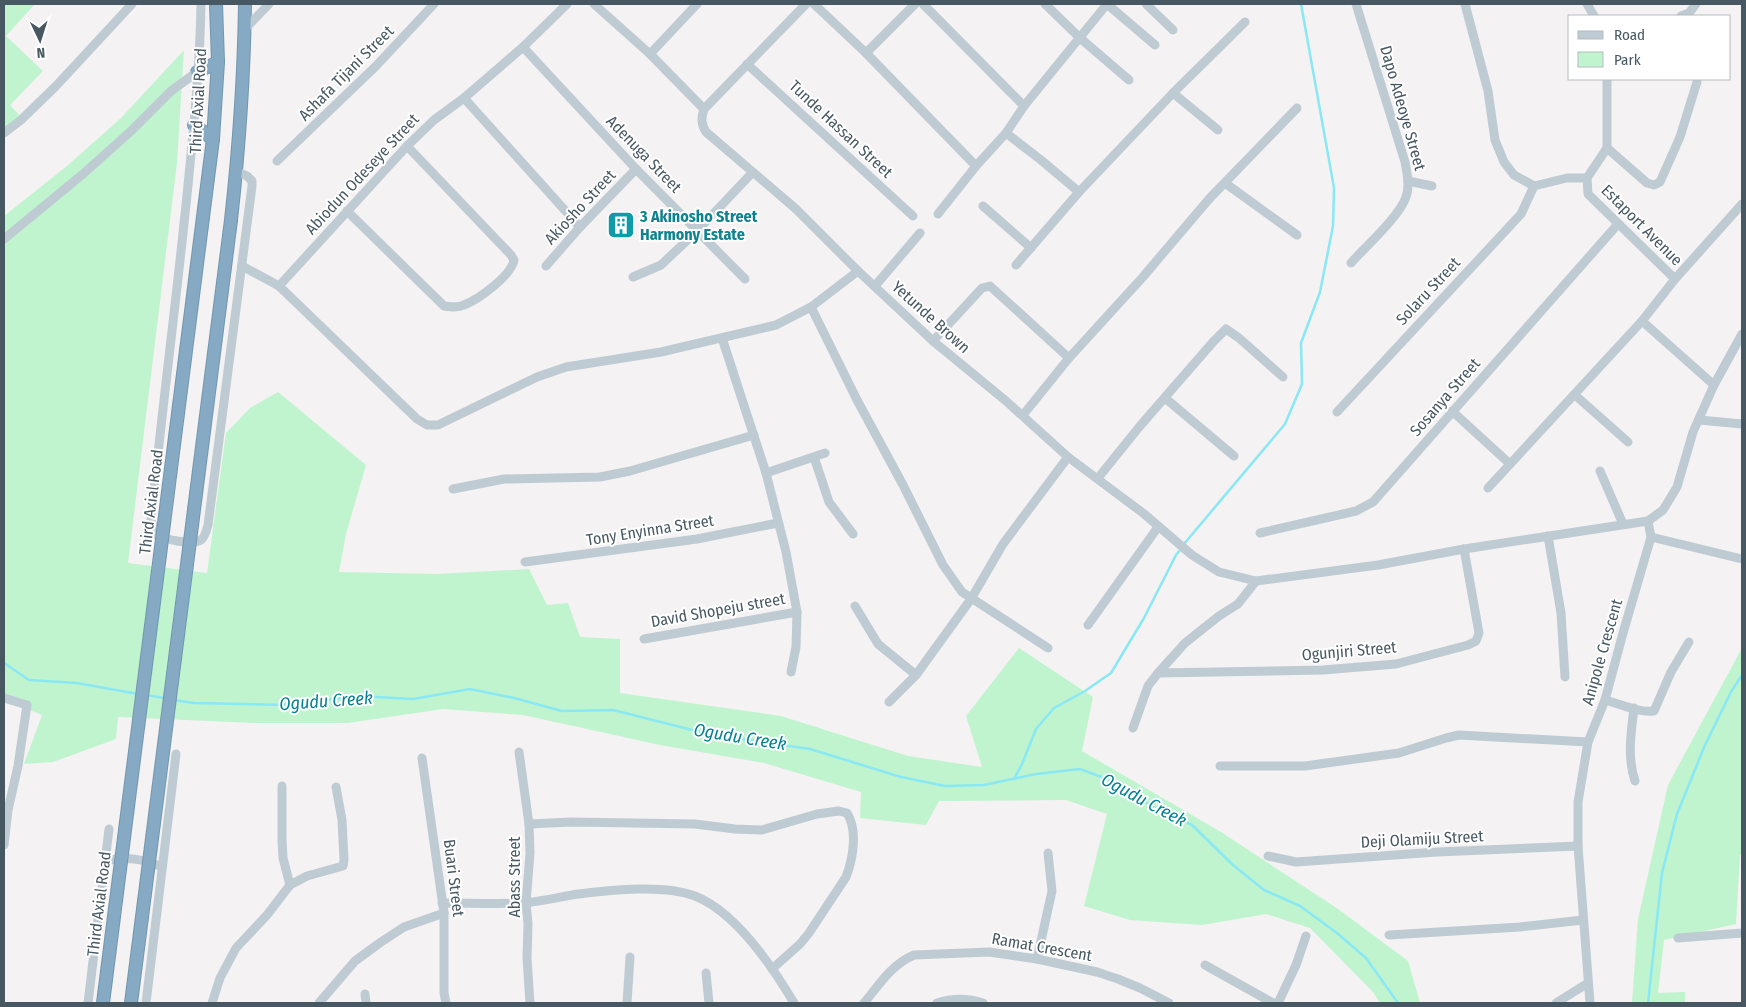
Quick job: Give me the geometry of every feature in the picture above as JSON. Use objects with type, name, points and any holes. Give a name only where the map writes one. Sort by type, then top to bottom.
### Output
[{"type":"highway","name":"Third Axial Road","points":[[103,1003],[214,139],[218,62],[216,4]]},
{"type":"highway","points":[[132,1003],[231,220],[243,80],[245,4]]},
{"type":"highway","points":[[197,72],[218,62]]},
{"type":"highway","points":[[194,125],[214,139]]},
{"type":"street","points":[[5,131],[21,120],[56,86],[132,4]]},
{"type":"street","points":[[201,4],[194,125],[178,283],[161,416],[152,520],[156,535],[167,539],[199,541],[203,539],[208,525],[252,181],[247,176],[236,171]]},
{"type":"street","points":[[245,29],[269,4]]},
{"type":"street","name":"Ashafa Tijani Street","points":[[277,161],[376,66],[434,4]]},
{"type":"street","name":"Abiodun Odeseye Street","points":[[279,286],[407,146],[434,120],[464,98],[523,47],[567,4]]},
{"type":"street","points":[[594,4],[650,54],[704,109],[806,4]]},
{"type":"street","points":[[650,54],[697,4]]},
{"type":"street","points":[[814,4],[866,53],[976,166]]},
{"type":"street","points":[[866,53],[915,4]]},
{"type":"street","points":[[923,4],[1024,106]]},
{"type":"street","points":[[1045,4],[1080,38],[1129,80]]},
{"type":"street","points":[[938,214],[976,166],[1006,133],[1024,106],[1107,4],[1155,45]]},
{"type":"street","points":[[1146,4],[1173,30]]},
{"type":"street","name":"Dapo Adeoye Street","points":[[1351,263],[1396,214],[1406,197],[1408,181],[1405,162],[1356,4]]},
{"type":"street","points":[[1465,4],[1488,91],[1495,140],[1504,162],[1514,176],[1534,186],[1567,178],[1587,178]]},
{"type":"street","points":[[1587,4],[1593,15]]},
{"type":"street","points":[[1684,15],[1689,13],[1696,4]]},
{"type":"street","points":[[1016,265],[1079,192],[1173,93],[1245,22]]},
{"type":"street","name":"Adenuga Street","points":[[523,47],[636,169],[745,279]]},
{"type":"street","name":"Tunde Hassan Street","points":[[748,64],[913,216]]},
{"type":"street","points":[[4,239],[105,154],[171,91],[197,72]]},
{"type":"street","points":[[1607,80],[1607,148],[1647,183],[1654,185],[1660,182],[1680,137],[1697,82]]},
{"type":"street","points":[[1173,93],[1218,130]]},
{"type":"street","points":[[464,98],[580,227]]},
{"type":"street","points":[[1023,416],[1069,358],[1142,278],[1172,241],[1297,108]]},
{"type":"street","name":"Yetunde Brown","points":[[704,109],[702,126],[706,132],[796,210],[933,341],[1023,416],[1068,457],[1098,478],[1192,555],[1220,572],[1256,581]]},
{"type":"street","points":[[1006,133],[1079,192]]},
{"type":"street","points":[[347,211],[444,306],[452,308],[463,306],[479,297],[509,273],[514,260],[511,254],[407,146]]},
{"type":"street","name":"Estaport Avenue","points":[[1488,488],[1642,321],[1675,279],[1588,194],[1587,178],[1607,148]]},
{"type":"street","name":"Akiosho Street","points":[[546,266],[580,227],[636,169]]},
{"type":"street","points":[[633,277],[661,265],[697,231],[752,173]]},
{"type":"street","points":[[1408,181],[1432,186]]},
{"type":"street","points":[[1225,183],[1297,236]]},
{"type":"street","name":"Solaru Street","points":[[1337,412],[1521,214],[1534,186]]},
{"type":"street","points":[[1675,279],[1742,204]]},
{"type":"street","points":[[983,206],[1031,248]]},
{"type":"street","name":"Sosanya Street","points":[[1260,533],[1356,511],[1373,502],[1618,224]]},
{"type":"street","points":[[875,286],[920,233]]},
{"type":"street","points":[[242,266],[279,286],[370,375],[417,419],[427,425],[438,425],[537,377],[566,367],[661,352],[776,325],[811,307],[858,271]]},
{"type":"street","points":[[933,341],[982,288],[990,286],[1069,358]]},
{"type":"street","points":[[811,307],[943,565],[962,592],[1048,648]]},
{"type":"street","points":[[1642,321],[1714,384]]},
{"type":"street","points":[[1098,478],[1226,329],[1283,376]]},
{"type":"street","points":[[1133,728],[1148,686],[1158,673],[1185,643],[1219,616],[1238,604],[1256,581],[1378,565],[1464,549],[1648,521],[1663,510],[1677,487],[1694,432],[1714,384],[1742,334]]},
{"type":"street","points":[[722,338],[766,473],[786,552],[798,612],[796,647],[791,672]]},
{"type":"street","points":[[1575,395],[1628,442]]},
{"type":"street","points":[[1165,398],[1234,456]]},
{"type":"street","points":[[1452,411],[1510,464]]},
{"type":"street","points":[[1699,420],[1742,424]]},
{"type":"street","points":[[453,489],[504,480],[600,477],[630,472],[754,435]]},
{"type":"street","points":[[766,473],[825,453]]},
{"type":"street","points":[[814,457],[829,502],[854,534]]},
{"type":"street","points":[[888,702],[916,675],[971,599],[1003,544],[1068,457]]},
{"type":"street","points":[[1600,471],[1623,524]]},
{"type":"street","name":"Anipole Crescent","points":[[1590,1003],[1578,846],[1578,802],[1588,742],[1605,700],[1622,633],[1651,537],[1648,521]]},
{"type":"street","name":"Tony Enyinna Street","points":[[525,562],[696,539],[778,523]]},
{"type":"street","points":[[1088,625],[1160,529]]},
{"type":"street","points":[[1548,536],[1561,613],[1566,677]]},
{"type":"street","points":[[1651,537],[1742,559]]},
{"type":"street","name":"Ogunjiri Street","points":[[1158,673],[1323,670],[1396,664],[1468,645],[1476,640],[1479,634],[1464,549]]},
{"type":"street","points":[[855,606],[874,638],[916,675]]},
{"type":"street","name":"David Shopeju street","points":[[644,639],[798,612]]},
{"type":"street","points":[[1605,700],[1654,711],[1671,672],[1689,642]]},
{"type":"street","points":[[4,698],[27,705],[18,766],[8,810],[4,845]]},
{"type":"street","points":[[1634,708],[1630,768],[1635,781]]},
{"type":"street","points":[[1220,766],[1305,766],[1399,753],[1459,735],[1588,742]]},
{"type":"street","name":"Abass Street","points":[[519,752],[529,824],[530,853],[526,902],[530,1003]]},
{"type":"street","points":[[146,1003],[176,754]]},
{"type":"street","name":"Buari Street","points":[[422,758],[444,913],[444,993],[446,1003]]},
{"type":"street","points":[[282,786],[283,858],[290,885]]},
{"type":"street","points":[[212,1003],[220,978],[236,948],[267,915],[290,885],[307,876],[342,866],[344,860],[342,820],[336,787]]},
{"type":"street","points":[[529,824],[571,822],[695,824],[762,830],[816,814],[839,811],[847,813],[853,826],[853,835],[850,867],[846,877],[809,933],[800,944],[772,969]]},
{"type":"street","points":[[88,1003],[109,829]]},
{"type":"street","name":"Deji Olamiju Street","points":[[1268,856],[1296,862],[1437,852],[1578,846]]},
{"type":"street","points":[[1037,959],[1052,891],[1048,853]]},
{"type":"street","points":[[106,861],[130,859],[154,863],[162,867]]},
{"type":"street","points":[[442,903],[526,902],[612,891],[659,890],[694,896],[710,903],[744,933],[772,969],[794,1003]]},
{"type":"street","points":[[319,1003],[355,961],[381,942],[404,927],[444,913]]},
{"type":"street","points":[[1389,935],[1520,927],[1583,920]]},
{"type":"street","points":[[1678,938],[1742,933]]},
{"type":"street","points":[[1278,1003],[1296,965],[1306,936]]},
{"type":"street","name":"Ramat Crescent","points":[[864,1003],[895,966],[914,955],[989,952],[1037,959],[1097,972],[1140,988],[1169,1003]]},
{"type":"street","points":[[627,1003],[630,958]]},
{"type":"street","points":[[1205,965],[1273,1003]]},
{"type":"street","points":[[706,973],[709,1003]]},
{"type":"street","points":[[1556,1003],[1588,983]]},
{"type":"street","points":[[937,1003],[950,999],[964,999],[983,1003]]},
{"type":"green space","points":[[4,4],[35,4],[6,36],[43,71],[10,105],[20,116],[4,129]]},
{"type":"green space","points":[[184,50],[177,163],[128,563],[207,573],[226,433],[250,408],[278,392],[366,465],[346,534],[339,572],[437,574],[529,569],[547,605],[568,603],[580,637],[620,639],[620,693],[781,716],[908,756],[982,767],[966,716],[1019,648],[1093,697],[1082,751],[1221,832],[1338,909],[1408,961],[1420,1003],[1380,1003],[1373,992],[1310,928],[1266,914],[1202,925],[1130,920],[1084,906],[1107,814],[1066,800],[939,801],[926,825],[860,818],[861,792],[764,763],[660,745],[523,715],[443,709],[348,723],[254,723],[118,717],[116,739],[53,762],[24,764],[42,715],[4,700],[4,216],[67,166],[121,118]]},
{"type":"green space","points":[[1742,648],[1742,854],[1740,855],[1736,924],[1664,940],[1658,993],[1685,992],[1685,1003],[1632,1003],[1638,919],[1668,785]]},
{"type":"waterway","points":[[1184,544],[1285,424],[1302,384],[1301,343],[1320,292],[1333,226],[1334,188],[1301,4]]},
{"type":"waterway","points":[[1014,779],[1036,729],[1054,708],[1085,691],[1111,673],[1144,618],[1176,555],[1181,549]]},
{"type":"waterway","name":"Ogudu Creek","points":[[4,663],[29,680],[77,683],[138,694]]},
{"type":"waterway","points":[[1648,1003],[1662,873],[1677,814],[1705,745],[1731,692],[1742,675]]},
{"type":"waterway","name":"Ogudu Creek","points":[[173,700],[194,703],[286,705],[358,696],[413,699],[470,689],[562,711],[613,710],[708,734],[810,749],[901,777],[945,786],[984,785],[1036,774],[1080,769],[1118,783],[1156,809],[1192,825],[1233,865],[1264,890],[1300,906],[1337,933],[1366,958],[1398,1003]]},
{"type":"waterway","name":"Ogudu Creek","points":[[146,695],[165,698]]},
{"type":"place","name":"3 Akinosho Street Harmony Estate","points":[[621,225]]}]
